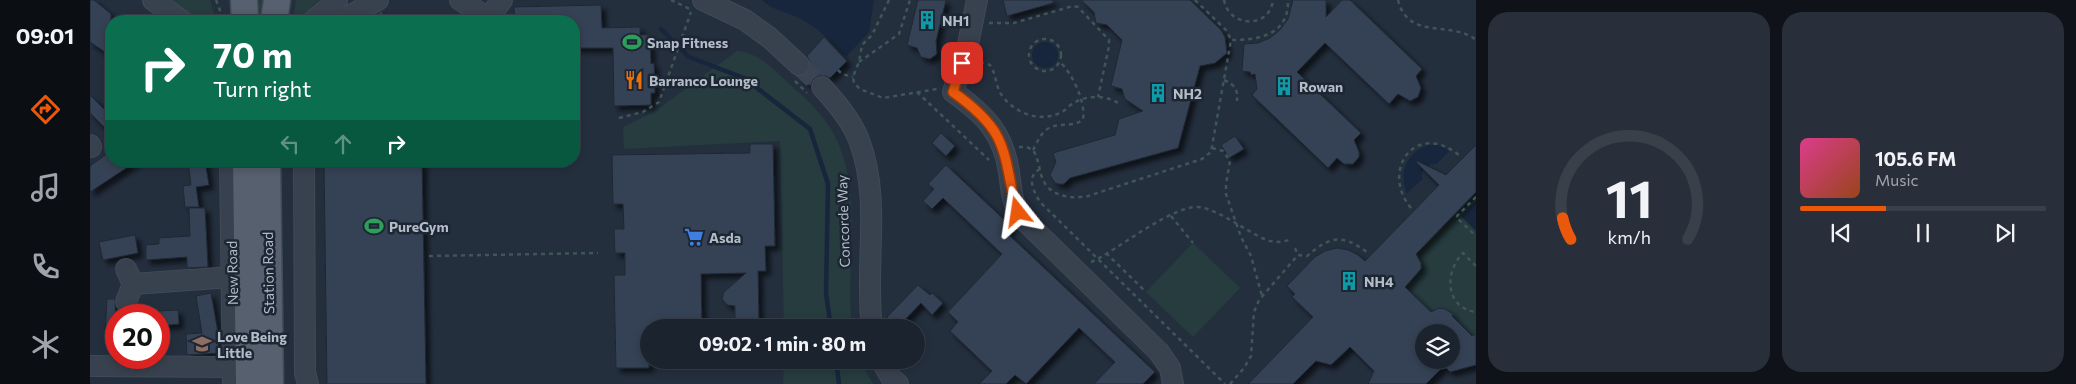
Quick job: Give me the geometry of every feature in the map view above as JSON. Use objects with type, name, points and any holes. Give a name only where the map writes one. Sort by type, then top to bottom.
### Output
[{"type":"main road","points":[[244,0],[245,15]]},
{"type":"main road","points":[[275,15],[277,0]]},
{"type":"main road","name":"Station Road","points":[[239,378],[246,167]]},
{"type":"main road","name":"Station Road","points":[[268,167],[270,384]]},
{"type":"street","points":[[153,0],[174,15]]},
{"type":"street","points":[[231,0],[235,15]]},
{"type":"street","points":[[320,15],[337,0]]},
{"type":"street","points":[[351,15],[378,0]]},
{"type":"street","points":[[460,0],[494,15],[503,0]]},
{"type":"street","points":[[978,0],[953,92],[978,110],[996,133],[997,156],[1018,212],[1031,228],[1163,356],[1170,368],[1173,384]]},
{"type":"street","points":[[697,5],[745,20],[770,38],[797,73]]},
{"type":"street","points":[[815,90],[841,108],[855,132],[870,177],[872,319]]},
{"type":"street","name":"New Road","points":[[230,167],[231,278],[239,378]]},
{"type":"street","points":[[304,167],[305,373],[308,384]]},
{"type":"street","points":[[128,285],[231,278]]},
{"type":"street","points":[[90,366],[239,378]]},
{"type":"street","points":[[886,369],[892,379],[898,384]]},
{"type":"path","points":[[216,0],[222,15]]},
{"type":"path","points":[[889,0],[872,35],[862,46],[859,62],[853,77],[854,83],[860,89],[877,97],[889,98],[943,88],[953,92]]},
{"type":"path","points":[[859,62],[899,34],[910,0]]},
{"type":"path","points":[[918,92],[997,156],[1020,146],[1033,150],[1043,180],[1052,191],[1068,197],[1080,198],[1199,161],[1209,154],[1212,148],[1231,40],[1227,31],[1195,0]]},
{"type":"path","points":[[1224,0],[1228,12],[1233,17],[1246,22],[1253,22],[1265,16],[1270,10],[1273,0]]},
{"type":"path","points":[[1231,40],[1256,40],[1270,34],[1287,15],[1288,0]]},
{"type":"path","points":[[1398,0],[1404,13],[1419,26],[1460,31],[1476,40]]},
{"type":"path","points":[[619,118],[643,112],[656,104],[660,99],[697,5]]},
{"type":"path","points":[[973,21],[1005,24],[1073,6],[1078,7],[1109,40],[1098,97]]},
{"type":"path","points":[[1033,150],[1048,128],[1080,122],[1083,111],[1072,75],[1060,62],[1061,50],[1054,41],[1043,39],[1038,40],[1030,49],[1030,60],[1036,69],[1042,71],[1053,70],[1060,62]]},
{"type":"path","points":[[966,49],[977,61],[990,65],[998,90],[1019,112],[1031,116],[1050,116],[1061,112],[1080,100],[1098,97],[1111,99],[1118,103]]},
{"type":"path","points":[[838,70],[842,74],[853,77]]},
{"type":"path","points":[[797,73],[815,90]]},
{"type":"path","points":[[1224,80],[1232,84],[1236,89],[1236,101]]},
{"type":"path","points":[[1411,208],[1404,198],[1399,180],[1400,167],[1409,152],[1422,144],[1435,142],[1448,146],[1459,155]]},
{"type":"path","points":[[1212,148],[1223,152],[1230,161],[1226,194],[1236,224],[1251,256],[1262,296]]},
{"type":"path","points":[[1040,170],[1034,173],[1032,178],[1034,191],[1040,202],[1225,384]]},
{"type":"path","points":[[1476,197],[1456,217],[1476,236]]},
{"type":"path","points":[[1073,269],[1098,259],[1148,227],[1185,208],[1198,206],[1269,241],[1280,242],[1290,240]]},
{"type":"path","points":[[1171,216],[1193,242]]},
{"type":"path","points":[[1298,255],[1307,256],[1323,242],[1334,240],[1352,243],[1367,252]]},
{"type":"path","points":[[1295,248],[1298,255]]},
{"type":"path","points":[[429,256],[598,253]]},
{"type":"path","points":[[1106,253],[1146,292]]},
{"type":"path","points":[[1476,266],[1463,253],[1452,268],[1449,282],[1452,294],[1459,304],[1466,309],[1476,312]]},
{"type":"path","points":[[1230,384],[1244,368],[1251,356],[1254,312],[1262,296],[1298,255]]},
{"type":"green space","points":[[163,0],[210,0],[214,15],[184,15]]},
{"type":"green space","points":[[254,0],[270,0],[268,15],[254,15]]},
{"type":"green space","points":[[296,0],[319,0],[306,15],[294,15]]},
{"type":"green space","points":[[737,51],[745,52],[765,62],[805,98],[831,129],[841,151],[848,175],[852,226],[851,319],[784,319],[780,141],[624,149],[623,127],[654,112]]},
{"type":"green space","points":[[1476,192],[1476,201],[1461,216],[1476,231],[1476,334],[1472,336],[1452,316],[1453,314],[1444,308],[1436,309],[1437,319],[1403,284],[1412,275],[1415,277],[1421,269],[1421,263],[1408,262]]},
{"type":"green space","points":[[1193,243],[1240,288],[1193,337],[1146,292]]},
{"type":"green space","points":[[784,369],[864,369],[873,384],[783,384]]},
{"type":"water","points":[[762,0],[874,0],[869,32],[846,57],[814,27],[801,19],[771,7]]},
{"type":"water","points":[[1045,42],[1054,46],[1058,55],[1054,64],[1045,68],[1036,64],[1032,55],[1036,46]]},
{"type":"water","points":[[1429,145],[1440,145],[1449,151],[1437,164],[1423,169],[1423,179],[1407,193],[1404,185],[1406,164],[1415,152]]},
{"type":"water","points":[[1476,201],[1476,231],[1461,216]]},
{"type":"building","points":[[90,0],[94,0],[111,15],[105,15],[105,52],[90,42]]},
{"type":"building","name":"NH1","points":[[918,0],[946,0],[936,41],[937,54],[930,59],[921,57],[917,48],[907,45]]},
{"type":"building","points":[[1003,0],[1053,0],[1053,3],[1007,16]]},
{"type":"building","name":"NH2","points":[[1081,0],[1190,0],[1221,30],[1225,37],[1227,53],[1215,63],[1200,66],[1178,148],[1070,178],[1064,184],[1059,184],[1055,183],[1050,175],[1056,162],[1053,153],[1115,135],[1119,119],[1143,111],[1125,99],[1122,89],[1111,86],[1122,40],[1107,25],[1096,23],[1094,12]]},
{"type":"building","name":"Rowan","points":[[1293,0],[1326,0],[1326,17],[1342,0],[1350,0],[1422,69],[1416,76],[1421,88],[1418,97],[1410,101],[1398,94],[1389,104],[1325,43],[1297,72],[1361,133],[1354,140],[1359,157],[1353,164],[1344,164],[1337,158],[1328,168],[1252,95],[1257,89],[1255,74],[1251,75],[1250,72],[1242,71],[1244,44],[1258,43],[1270,38],[1280,30],[1288,19]]},
{"type":"building","points":[[601,5],[602,28],[640,27],[640,35],[650,35],[651,64],[654,63],[655,93],[651,93],[651,105],[614,106],[613,48],[580,48],[580,15],[515,15],[514,7]]},
{"type":"building","points":[[382,11],[384,15],[375,15]]},
{"type":"building","points":[[824,37],[847,61],[830,78],[819,76],[814,79],[810,86],[799,77],[808,73],[810,62],[807,56]]},
{"type":"building","points":[[90,95],[105,110],[105,128],[90,113]]},
{"type":"building","points":[[941,133],[955,146],[946,156],[932,143]]},
{"type":"building","points":[[1235,136],[1244,149],[1229,158],[1221,145]]},
{"type":"building","name":"Asda","points":[[750,144],[773,144],[775,246],[765,246],[766,271],[758,271],[759,319],[735,319],[735,306],[727,305],[722,299],[724,292],[746,273],[701,274],[702,319],[640,319],[640,368],[616,368],[614,275],[625,275],[625,253],[615,253],[614,229],[624,229],[623,204],[613,204],[612,155],[750,153]]},
{"type":"building","name":"NH4","points":[[1476,145],[1476,192],[1416,254],[1421,263],[1421,269],[1405,287],[1431,312],[1439,308],[1445,309],[1453,314],[1452,316],[1460,324],[1415,324],[1415,369],[1441,369],[1426,384],[1368,384],[1374,371],[1350,347],[1331,365],[1316,361],[1293,384],[1248,384],[1313,317],[1292,297],[1295,294],[1287,286],[1315,257],[1325,251],[1337,248],[1348,250],[1365,261],[1439,185],[1417,161],[1446,175]]},
{"type":"building","points":[[105,155],[105,167],[128,167],[90,192],[90,166]]},
{"type":"building","points":[[946,165],[1012,227],[1007,233],[1155,372],[1143,384],[1094,384],[1115,362],[1079,328],[1026,384],[1015,375],[1006,384],[979,384],[992,371],[950,331],[958,322],[948,312],[1002,254],[943,198],[932,209],[923,201],[934,189],[928,184]]},
{"type":"building","points":[[189,167],[206,167],[209,185],[196,187],[199,207],[185,207],[183,186],[191,185]]},
{"type":"building","points":[[324,167],[422,167],[426,384],[327,384]]},
{"type":"building","points":[[189,208],[205,208],[208,267],[187,268],[187,257],[146,260],[146,245],[159,244],[159,238],[190,236]]},
{"type":"building","points":[[135,235],[138,253],[103,260],[99,242]]},
{"type":"building","points":[[918,285],[930,295],[932,293],[943,303],[932,315],[921,303],[906,319],[889,319],[887,317]]},
{"type":"building","points":[[211,293],[219,353],[187,355],[186,334],[202,333],[196,296]]},
{"type":"building","points":[[107,299],[115,299],[115,304],[107,304]]},
{"type":"building","points":[[170,310],[178,310],[179,324],[170,325]]},
{"type":"building","name":"NH4","points":[[1460,324],[1472,336],[1476,334],[1476,365],[1450,372],[1447,369],[1460,369]]},
{"type":"waterway","points":[[661,29],[689,57],[744,78],[810,129],[828,184],[826,293],[830,319]]},
{"type":"waterway","points":[[837,369],[839,384]]},
{"type":"tunnel","points":[[799,65],[822,87]]},
{"type":"place","name":"NH1","points":[[927,20]]},
{"type":"place","name":"Snap Fitness","points":[[632,42]]},
{"type":"place","name":"Barranco Lounge","points":[[634,80]]},
{"type":"place","name":"Rowan","points":[[1284,86]]},
{"type":"place","name":"NH2","points":[[1158,93]]},
{"type":"place","name":"PureGym","points":[[374,226]]},
{"type":"place","name":"Asda","points":[[694,237]]},
{"type":"place","name":"NH4","points":[[1349,281]]},
{"type":"place","name":"Love Being Little","points":[[202,344]]},
{"type":"route","points":[[962,63],[953,92],[978,110],[1001,141],[1005,152],[1015,206],[1018,212]]}]
